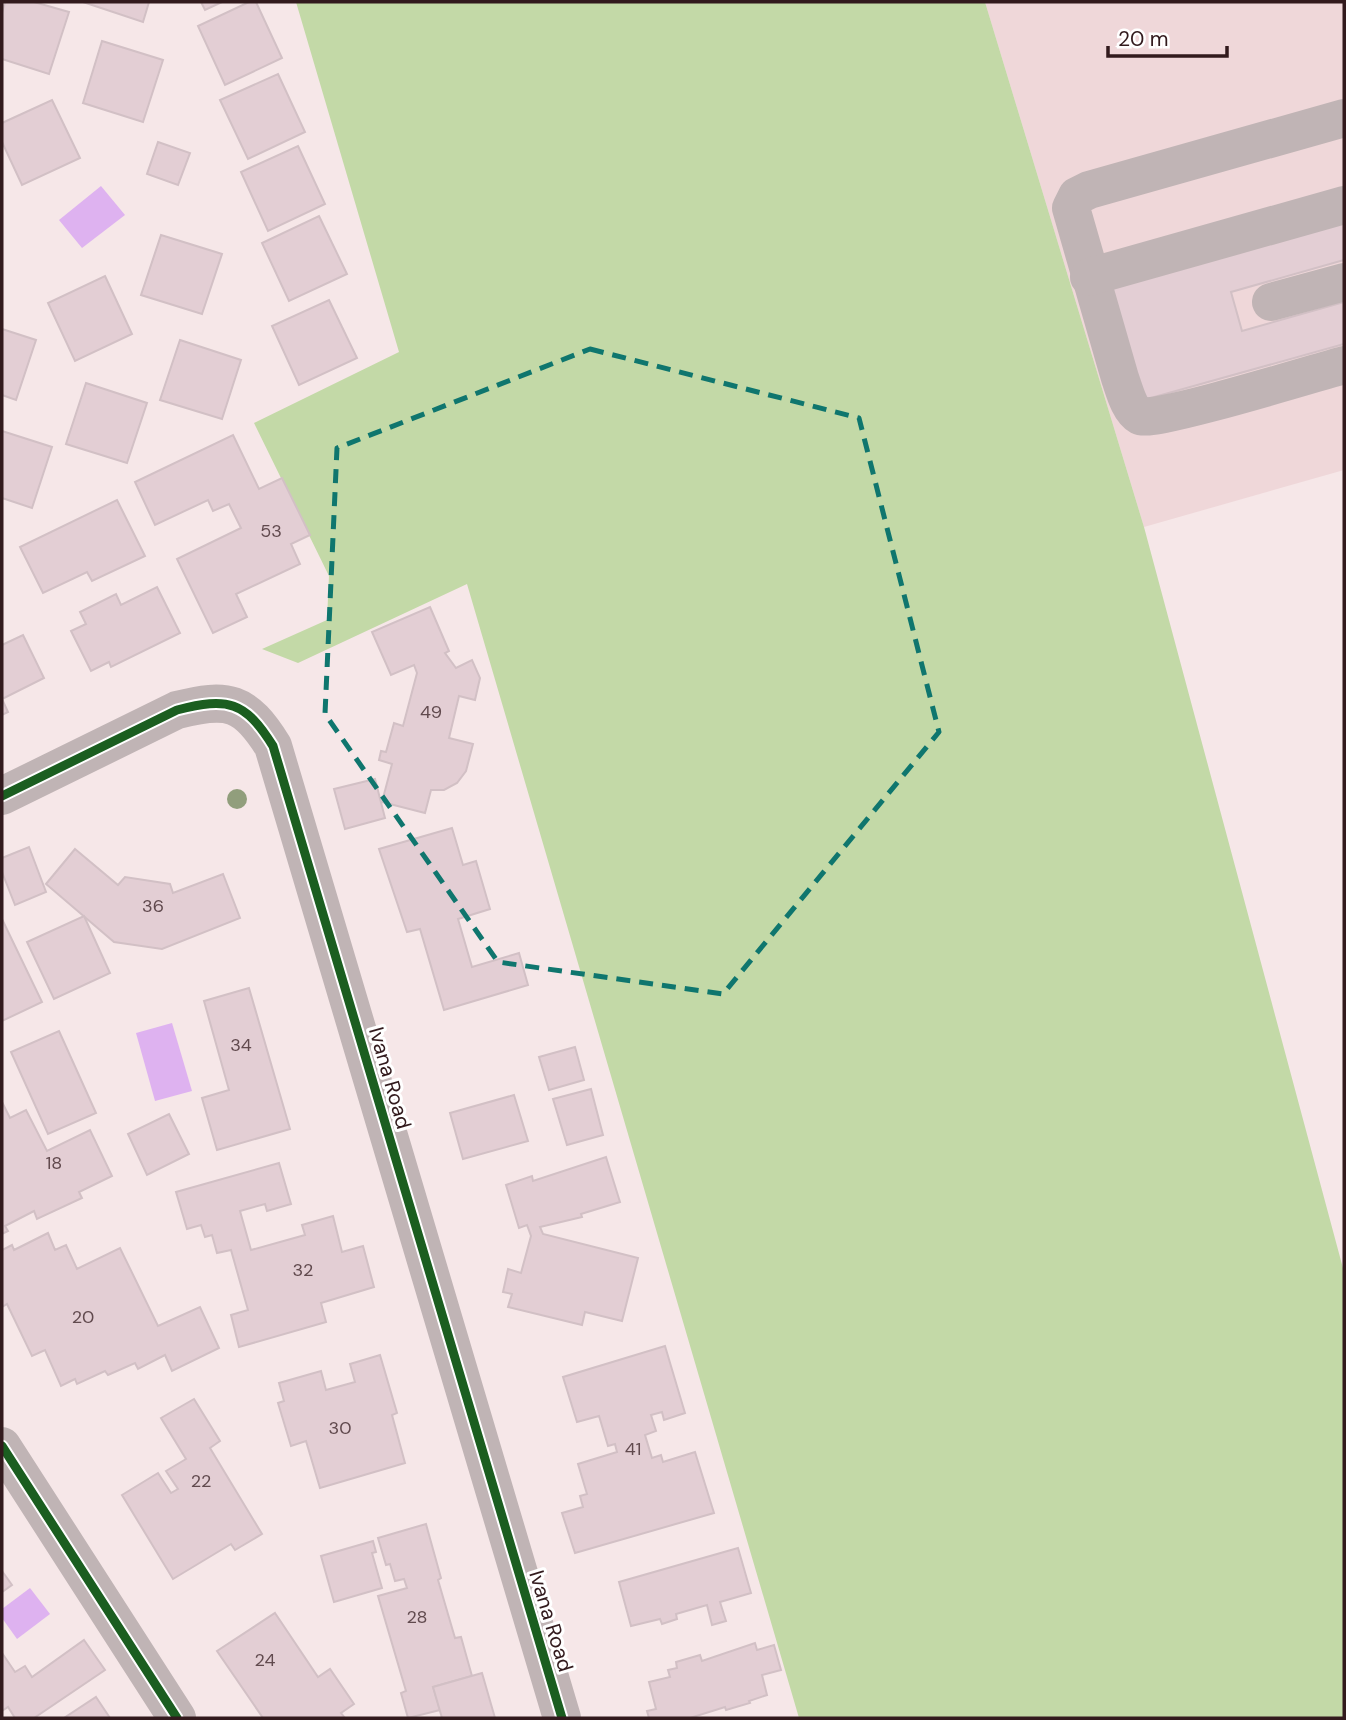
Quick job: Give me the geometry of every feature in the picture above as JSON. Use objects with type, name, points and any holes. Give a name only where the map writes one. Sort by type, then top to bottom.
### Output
[{"type":"street","points":[[1344,118],[1088,190],[1077,196],[1071,208],[1072,220],[1119,378],[1131,405],[1141,417],[1148,418],[1184,409],[1344,365]]},
{"type":"street","points":[[1089,277],[1344,205]]},
{"type":"street","points":[[1271,302],[1344,282]]},
{"type":"street","name":"Ivana Road","points":[[2,796],[177,710],[208,702],[237,705],[257,720],[273,746],[562,1718]]},
{"type":"street","points":[[2,1446],[177,1718]]},
{"type":"highlighted area","points":[[590,349],[859,418],[939,732],[723,994],[498,962],[325,714],[337,448]]},
{"type":"shaded area","points":[[985,2],[1344,2],[1344,470],[1144,527]]},
{"type":"shaded area","points":[[101,186],[125,215],[82,248],[59,220]]},
{"type":"shaded area","points":[[172,1023],[192,1091],[155,1101],[136,1033]]},
{"type":"shaded area","points":[[30,1588],[50,1614],[17,1639],[2,1618],[2,1609]]},
{"type":"green space","points":[[296,2],[985,2],[1144,527],[1344,1272],[1344,1718],[799,1718],[467,584],[298,663],[262,649],[327,620],[329,576],[254,423],[399,352]]},
{"type":"building","points":[[5,2],[34,2],[69,12],[49,74],[2,59],[2,13]]},
{"type":"building","points":[[83,2],[149,2],[143,22]]},
{"type":"building","points":[[201,2],[222,2],[205,10]]},
{"type":"building","points":[[249,2],[256,2],[282,58],[225,85],[198,26]]},
{"type":"building","points":[[102,41],[163,60],[143,122],[83,103]]},
{"type":"building","points":[[278,74],[305,132],[248,159],[220,100]]},
{"type":"building","points":[[52,100],[80,158],[22,185],[2,142],[2,123]]},
{"type":"building","points":[[158,142],[190,153],[178,185],[147,174]]},
{"type":"building","points":[[298,146],[325,204],[268,231],[241,172]]},
{"type":"building","points":[[319,216],[347,274],[289,301],[262,243]]},
{"type":"building","points":[[1344,218],[1344,260],[1231,292],[1242,331],[1344,302],[1344,344],[1140,401],[1107,284]]},
{"type":"building","points":[[161,235],[222,254],[202,314],[141,295]]},
{"type":"building","points":[[105,276],[132,334],[75,361],[48,303]]},
{"type":"building","points":[[329,300],[357,358],[299,385],[272,326]]},
{"type":"building","points":[[2,329],[36,340],[16,400],[2,395]]},
{"type":"building","points":[[180,340],[241,360],[222,419],[160,400]]},
{"type":"building","points":[[86,383],[147,403],[127,463],[66,444]]},
{"type":"building","points":[[2,431],[52,447],[32,508],[2,498]]},
{"type":"building","points":[[233,435],[259,489],[282,478],[310,535],[291,544],[300,564],[236,594],[247,617],[213,633],[177,559],[241,528],[229,504],[213,511],[208,500],[155,525],[135,482]]},
{"type":"building","points":[[117,500],[145,556],[92,581],[87,572],[43,593],[20,547]]},
{"type":"building","points":[[157,587],[180,633],[111,667],[109,662],[91,671],[71,631],[86,624],[80,612],[116,594],[121,605]]},
{"type":"building","points":[[430,607],[449,651],[445,653],[456,668],[472,660],[480,678],[475,700],[459,696],[449,738],[473,744],[466,771],[457,783],[444,790],[431,790],[425,813],[382,802],[392,764],[379,760],[381,751],[386,752],[394,723],[403,726],[417,673],[414,665],[391,675],[372,632]]},
{"type":"building","points":[[23,635],[44,678],[2,699],[2,645]]},
{"type":"building","points":[[2,699],[8,712],[2,715]]},
{"type":"building","points":[[375,779],[385,818],[345,829],[334,789]]},
{"type":"building","points":[[452,828],[463,865],[476,861],[490,909],[458,919],[472,967],[519,953],[528,985],[444,1010],[420,929],[407,932],[379,849]]},
{"type":"building","points":[[29,847],[46,892],[15,905],[2,872],[2,858]]},
{"type":"building","points":[[75,849],[118,885],[125,877],[170,884],[173,893],[223,874],[240,918],[162,949],[114,942],[46,884]]},
{"type":"building","points":[[84,916],[110,973],[54,999],[27,942]]},
{"type":"building","points":[[2,919],[42,1002],[2,1021]]},
{"type":"building","points":[[249,988],[290,1129],[217,1150],[202,1098],[229,1090],[204,1001]]},
{"type":"building","points":[[59,1031],[96,1113],[48,1134],[11,1052]]},
{"type":"building","points":[[575,1047],[584,1080],[549,1090],[539,1057]]},
{"type":"building","points":[[591,1089],[603,1135],[567,1145],[553,1099]]},
{"type":"building","points":[[514,1095],[528,1141],[463,1159],[450,1113]]},
{"type":"building","points":[[2,1102],[10,1118],[26,1110],[47,1151],[90,1130],[112,1176],[79,1192],[82,1198],[37,1219],[34,1211],[5,1226],[8,1231],[2,1234]]},
{"type":"building","points":[[169,1114],[189,1154],[147,1175],[128,1134]]},
{"type":"building","points":[[606,1157],[620,1202],[581,1214],[582,1217],[540,1227],[543,1234],[638,1258],[622,1321],[585,1312],[582,1325],[508,1307],[512,1294],[503,1292],[508,1269],[521,1273],[531,1236],[527,1225],[519,1228],[506,1185],[532,1176],[533,1181]]},
{"type":"building","points":[[279,1163],[291,1204],[267,1211],[265,1204],[240,1211],[251,1250],[305,1235],[302,1225],[333,1216],[342,1252],[363,1246],[374,1287],[321,1303],[326,1322],[239,1347],[231,1315],[248,1310],[231,1250],[217,1253],[212,1235],[205,1237],[201,1225],[187,1229],[176,1192]]},
{"type":"building","points":[[48,1233],[55,1250],[66,1245],[77,1269],[120,1248],[158,1326],[200,1307],[219,1348],[172,1371],[165,1355],[138,1369],[135,1363],[108,1375],[105,1371],[77,1384],[75,1379],[61,1386],[45,1350],[32,1356],[7,1304],[2,1307],[2,1250],[12,1245],[14,1250]]},
{"type":"building","points":[[665,1346],[685,1413],[664,1420],[662,1412],[651,1415],[656,1431],[645,1435],[652,1458],[661,1455],[663,1462],[695,1452],[714,1513],[575,1553],[562,1513],[583,1507],[580,1496],[587,1494],[578,1464],[617,1452],[615,1444],[608,1446],[599,1416],[577,1422],[563,1377]]},
{"type":"building","points":[[380,1355],[397,1413],[392,1415],[405,1463],[320,1488],[306,1441],[291,1446],[278,1403],[284,1401],[279,1383],[321,1371],[326,1390],[355,1382],[350,1364]]},
{"type":"building","points":[[194,1399],[220,1441],[210,1448],[262,1534],[235,1550],[231,1544],[173,1579],[122,1495],[158,1473],[171,1493],[178,1489],[166,1471],[186,1459],[161,1418]]},
{"type":"building","points":[[426,1524],[441,1578],[438,1580],[455,1638],[461,1637],[472,1676],[433,1687],[440,1710],[408,1718],[401,1693],[406,1691],[378,1596],[407,1588],[404,1579],[395,1581],[390,1564],[386,1565],[378,1538]]},
{"type":"building","points":[[373,1541],[376,1552],[372,1553],[382,1588],[334,1602],[321,1556]]},
{"type":"building","points":[[738,1548],[751,1593],[720,1602],[726,1621],[712,1625],[707,1605],[676,1614],[677,1619],[662,1624],[660,1619],[631,1626],[619,1582]]},
{"type":"building","points":[[2,1571],[12,1585],[2,1592]]},
{"type":"building","points":[[275,1613],[318,1677],[330,1669],[354,1704],[341,1713],[345,1718],[263,1718],[217,1651]]},
{"type":"building","points":[[84,1640],[105,1670],[34,1718],[15,1718],[8,1707],[2,1711],[2,1653],[15,1672],[25,1666],[32,1677]]},
{"type":"building","points":[[755,1643],[757,1650],[774,1645],[781,1670],[762,1675],[767,1695],[749,1701],[750,1703],[726,1710],[725,1707],[690,1718],[649,1718],[647,1711],[656,1709],[649,1682],[670,1677],[668,1670],[677,1668],[676,1662],[700,1655],[702,1661]]},
{"type":"building","points":[[482,1673],[495,1718],[442,1718],[433,1687]]},
{"type":"building","points":[[96,1697],[110,1718],[64,1718]]},
{"type":"cycle path","points":[[2,796],[177,710],[195,706],[222,704],[244,711],[273,746],[562,1718]]},
{"type":"cycle path","points":[[2,1446],[177,1718]]}]
